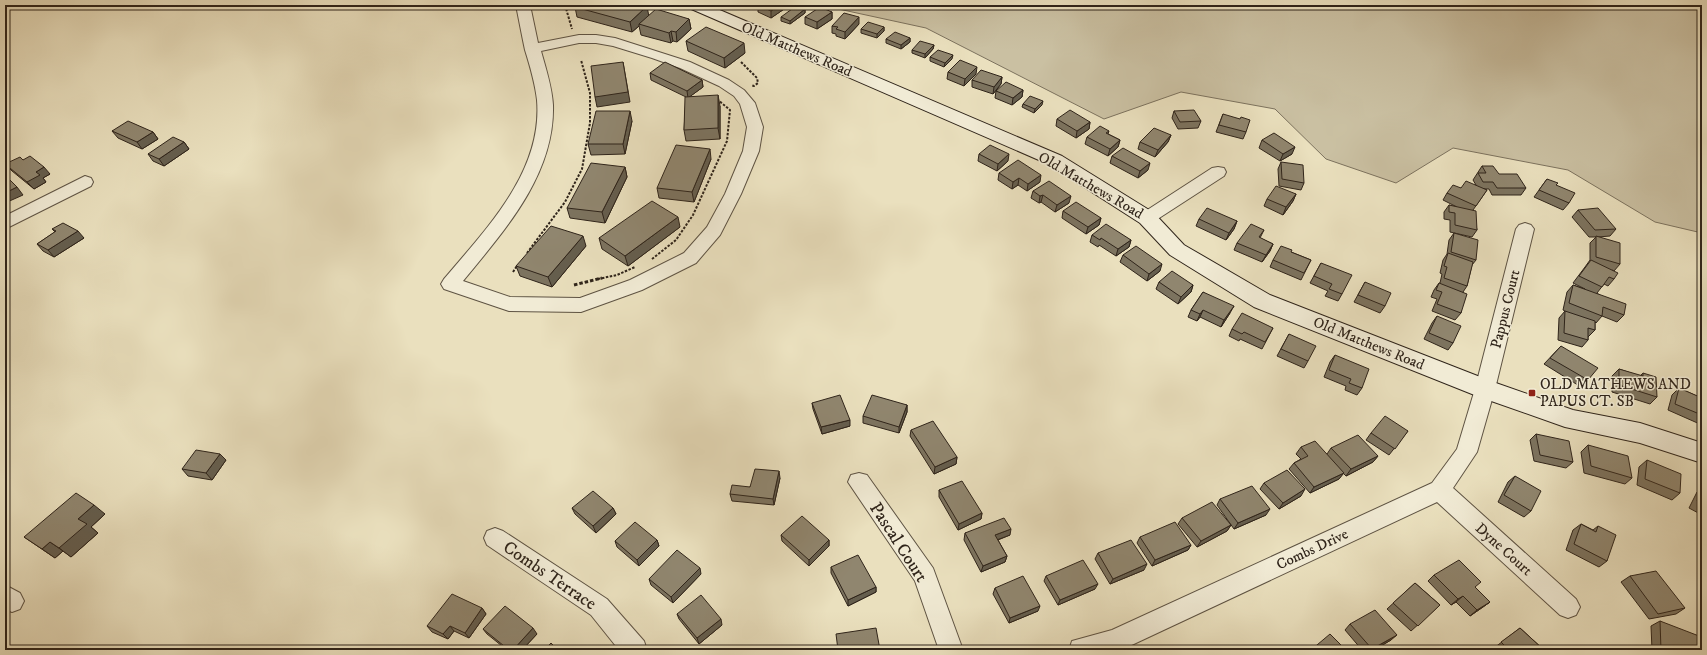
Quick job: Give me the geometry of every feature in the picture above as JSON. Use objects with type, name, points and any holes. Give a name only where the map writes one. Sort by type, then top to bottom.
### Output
[{"type":"street","points":[[523,5],[532,49],[541,77],[545,105],[541,145],[534,166],[525,185],[506,215],[450,284],[509,304],[581,305],[636,285],[690,258],[714,231],[733,194],[751,151],[755,127],[747,103],[739,93],[724,83],[657,54],[615,42],[596,38],[579,39],[532,49]]},
{"type":"street","name":"Old Matthews Road","points":[[695,5],[1055,160],[1147,218],[1177,250],[1262,301],[1485,389],[1573,420],[1640,433],[1702,453]]},
{"type":"street","points":[[1147,218],[1218,172]]},
{"type":"street","points":[[5,223],[85,182]]},
{"type":"street","name":"Pappus Court","points":[[1485,389],[1525,229]]},
{"type":"street","points":[[1440,490],[1466,452],[1485,389]]},
{"type":"street","name":"Pascal Court","points":[[858,482],[925,576],[951,650]]},
{"type":"street","name":"Dyne Court","points":[[1440,490],[1568,607]]},
{"type":"street","name":"Combs Drive","points":[[1082,650],[1114,641],[1440,490]]},
{"type":"street","name":"Combs Terrace","points":[[495,538],[599,607],[635,650]]},
{"type":"path","points":[[523,259],[565,202],[582,170],[590,123],[590,93],[581,60]]},
{"type":"path","points":[[650,260],[676,240],[693,215],[727,141],[730,110],[716,99]]},
{"type":"path","points":[[513,272],[518,265]]},
{"type":"path","points":[[574,285],[617,275],[637,266]]},
{"type":"shaded area","points":[[820,5],[1702,5],[1702,233],[1655,222],[1568,170],[1453,148],[1396,183],[1326,159],[1275,109],[1181,92],[1104,119],[926,28]]},
{"type":"building","points":[[577,5],[647,6],[630,22],[575,7]]},
{"type":"building","points":[[758,5],[779,5],[771,11]]},
{"type":"building","points":[[796,6],[805,9],[790,21],[781,17]]},
{"type":"building","points":[[820,7],[832,12],[817,22],[805,17]]},
{"type":"building","points":[[656,9],[689,19],[676,32],[671,31],[669,33],[639,24]]},
{"type":"building","points":[[844,13],[859,17],[845,32],[836,29],[838,27],[832,26]]},
{"type":"building","points":[[868,22],[884,27],[877,34],[861,29]]},
{"type":"building","points":[[706,27],[744,43],[724,58],[686,41]]},
{"type":"building","points":[[895,32],[910,38],[901,45],[886,39]]},
{"type":"building","points":[[920,41],[934,45],[925,54],[912,50]]},
{"type":"building","points":[[938,50],[953,55],[945,63],[930,57]]},
{"type":"building","points":[[960,60],[977,67],[965,79],[948,72]]},
{"type":"building","points":[[623,62],[628,92],[595,97],[591,66]]},
{"type":"building","points":[[665,62],[702,80],[687,91],[650,73]]},
{"type":"building","points":[[981,70],[1002,77],[994,87],[972,80]]},
{"type":"building","points":[[1006,82],[1023,90],[1013,98],[996,91]]},
{"type":"building","points":[[718,95],[718,128],[684,130],[685,97]]},
{"type":"building","points":[[1030,96],[1043,101],[1035,109],[1023,104]]},
{"type":"building","points":[[1070,110],[1090,122],[1077,131],[1057,119]]},
{"type":"building","points":[[1194,110],[1201,121],[1180,122],[1174,111]]},
{"type":"building","points":[[596,111],[630,111],[623,144],[588,144]]},
{"type":"building","points":[[1223,114],[1250,120],[1246,132],[1219,125]]},
{"type":"building","points":[[128,121],[153,132],[137,142],[112,131]]},
{"type":"building","points":[[1100,126],[1109,131],[1106,133],[1120,140],[1110,149],[1087,137]]},
{"type":"building","points":[[1154,128],[1171,135],[1158,150],[1140,142]]},
{"type":"building","points":[[1274,133],[1295,147],[1283,154],[1262,140]]},
{"type":"building","points":[[173,137],[184,142],[159,159],[148,154]]},
{"type":"building","points":[[676,145],[710,149],[692,192],[657,188]]},
{"type":"building","points":[[990,145],[1009,154],[998,164],[979,154]]},
{"type":"building","points":[[1123,148],[1150,163],[1140,171],[1112,156]]},
{"type":"building","points":[[30,156],[44,167],[36,172],[40,175],[27,182],[5,164],[20,157],[23,160]]},
{"type":"building","points":[[1018,160],[1041,175],[1028,184],[1019,178],[1013,182],[999,173]]},
{"type":"building","points":[[1281,162],[1303,165],[1304,183],[1282,179]]},
{"type":"building","points":[[591,163],[625,167],[602,212],[567,208]]},
{"type":"building","points":[[1482,166],[1493,166],[1499,174],[1517,174],[1526,188],[1497,188],[1493,182],[1483,182],[1478,173],[1486,173]]},
{"type":"building","points":[[8,178],[17,187],[5,193],[5,179]]},
{"type":"building","points":[[1547,179],[1558,183],[1556,185],[1575,193],[1569,203],[1539,190]]},
{"type":"building","points":[[1049,181],[1071,196],[1057,205],[1043,195],[1040,196],[1033,191]]},
{"type":"building","points":[[1466,181],[1487,190],[1476,206],[1447,193],[1453,185],[1461,188]]},
{"type":"building","points":[[1276,186],[1296,194],[1286,207],[1267,199]]},
{"type":"building","points":[[652,201],[678,217],[625,256],[599,238]]},
{"type":"building","points":[[1076,202],[1101,218],[1088,227],[1063,211]]},
{"type":"building","points":[[1449,205],[1476,211],[1477,230],[1455,225],[1455,213],[1449,212]]},
{"type":"building","points":[[1207,208],[1237,221],[1229,233],[1199,219]]},
{"type":"building","points":[[1598,208],[1616,229],[1595,230],[1578,210]]},
{"type":"building","points":[[63,223],[78,231],[48,250],[37,244],[56,231],[52,229]]},
{"type":"building","points":[[1106,224],[1131,240],[1118,249],[1101,238],[1100,240],[1092,235]]},
{"type":"building","points":[[1251,224],[1264,230],[1259,237],[1273,244],[1266,255],[1237,243]]},
{"type":"building","points":[[551,226],[583,236],[548,277],[516,266]]},
{"type":"building","points":[[1454,233],[1478,240],[1476,260],[1451,252]]},
{"type":"building","points":[[1596,236],[1620,243],[1620,264],[1596,257]]},
{"type":"building","points":[[1136,246],[1162,264],[1149,274],[1123,255]]},
{"type":"building","points":[[1281,246],[1292,250],[1291,252],[1311,260],[1304,273],[1273,260]]},
{"type":"building","points":[[1448,253],[1473,262],[1467,286],[1444,278],[1447,267],[1444,266]]},
{"type":"building","points":[[1591,260],[1618,273],[1614,279],[1609,277],[1602,287],[1579,276]]},
{"type":"building","points":[[1321,263],[1352,275],[1342,294],[1329,289],[1332,284],[1314,276]]},
{"type":"building","points":[[1172,271],[1193,285],[1181,297],[1159,282]]},
{"type":"building","points":[[1365,282],[1391,293],[1385,306],[1358,295]]},
{"type":"building","points":[[1439,283],[1467,294],[1461,313],[1437,304],[1442,292],[1436,290]]},
{"type":"building","points":[[1573,285],[1626,304],[1624,315],[1603,307],[1602,316],[1569,303]]},
{"type":"building","points":[[1203,292],[1234,306],[1224,320],[1203,310],[1200,314],[1191,310]]},
{"type":"building","points":[[1565,311],[1595,321],[1595,330],[1588,328],[1588,340],[1564,333]]},
{"type":"building","points":[[1242,313],[1273,328],[1265,342],[1244,332],[1242,334],[1232,329]]},
{"type":"building","points":[[1437,316],[1461,326],[1453,343],[1429,333]]},
{"type":"building","points":[[1289,334],[1316,346],[1308,361],[1281,349]]},
{"type":"building","points":[[1561,346],[1598,368],[1588,380],[1550,358]]},
{"type":"building","points":[[1335,355],[1369,369],[1362,388],[1349,383],[1351,379],[1329,370]]},
{"type":"building","points":[[1619,369],[1643,376],[1643,373],[1656,377],[1657,397],[1619,385]]},
{"type":"building","points":[[1679,388],[1702,398],[1702,415],[1675,404]]},
{"type":"building","points":[[840,395],[850,420],[821,427],[812,403]]},
{"type":"building","points":[[872,395],[907,405],[899,427],[863,416]]},
{"type":"building","points":[[1385,416],[1408,431],[1395,449],[1371,433]]},
{"type":"building","points":[[933,421],[957,457],[935,467],[911,430]]},
{"type":"building","points":[[1536,434],[1569,441],[1573,462],[1540,455]]},
{"type":"building","points":[[1358,435],[1378,456],[1351,469],[1331,448]]},
{"type":"building","points":[[1315,441],[1344,473],[1314,487],[1294,463],[1308,456],[1301,447]]},
{"type":"building","points":[[1588,445],[1628,456],[1632,478],[1591,466]]},
{"type":"building","points":[[196,450],[220,454],[206,473],[182,469]]},
{"type":"building","points":[[1647,460],[1681,474],[1680,493],[1645,479]]},
{"type":"building","points":[[755,469],[779,471],[773,499],[730,494],[732,485],[750,487]]},
{"type":"building","points":[[1287,470],[1305,489],[1283,503],[1264,483]]},
{"type":"building","points":[[1515,476],[1541,491],[1531,511],[1504,495]]},
{"type":"building","points":[[962,481],[982,513],[959,524],[939,490]]},
{"type":"building","points":[[1252,486],[1270,509],[1238,523],[1220,499]]},
{"type":"building","points":[[593,491],[613,508],[593,526],[572,508]]},
{"type":"building","points":[[1702,492],[1702,504],[1697,501]]},
{"type":"building","points":[[76,493],[94,505],[78,519],[87,524],[59,548],[50,542],[42,549],[24,537]]},
{"type":"building","points":[[1212,502],[1231,525],[1201,541],[1182,518]]},
{"type":"building","points":[[802,516],[829,540],[809,560],[781,535]]},
{"type":"building","points":[[1004,518],[1011,529],[995,535],[1007,556],[983,566],[965,533]]},
{"type":"building","points":[[635,522],[657,540],[637,560],[615,541]]},
{"type":"building","points":[[1175,522],[1191,545],[1155,560],[1140,537]]},
{"type":"building","points":[[1581,524],[1596,532],[1598,526],[1616,535],[1607,561],[1574,544]]},
{"type":"building","points":[[1131,540],[1147,564],[1113,579],[1098,553]]},
{"type":"building","points":[[677,550],[700,568],[671,597],[649,579]]},
{"type":"building","points":[[858,555],[876,587],[848,600],[831,567]]},
{"type":"building","points":[[1083,560],[1098,584],[1060,600],[1046,576]]},
{"type":"building","points":[[1459,560],[1481,582],[1475,587],[1490,602],[1477,610],[1463,596],[1458,599],[1434,575]]},
{"type":"building","points":[[1656,571],[1685,608],[1658,614],[1630,576]]},
{"type":"building","points":[[1023,576],[1040,606],[1010,618],[995,588]]},
{"type":"building","points":[[1415,583],[1440,605],[1418,626],[1393,603]]},
{"type":"building","points":[[452,594],[482,608],[465,633],[450,626],[443,634],[427,626]]},
{"type":"building","points":[[701,595],[721,619],[697,638],[677,614]]},
{"type":"building","points":[[505,606],[533,628],[513,650],[509,650],[483,629]]},
{"type":"building","points":[[1375,610],[1397,635],[1372,649],[1350,624]]},
{"type":"building","points":[[1660,621],[1699,636],[1700,650],[1693,648],[1693,650],[1661,650]]},
{"type":"building","points":[[876,628],[880,650],[838,650],[836,634]]},
{"type":"building","points":[[1520,628],[1544,650],[1509,650],[1501,642]]},
{"type":"building","points":[[1330,634],[1346,650],[1311,650]]},
{"type":"building","points":[[551,643],[558,650],[544,650]]},
{"type":"place","name":"OLD MATHEWS AND PAPUS CT. SB","points":[[1532,393]]}]
